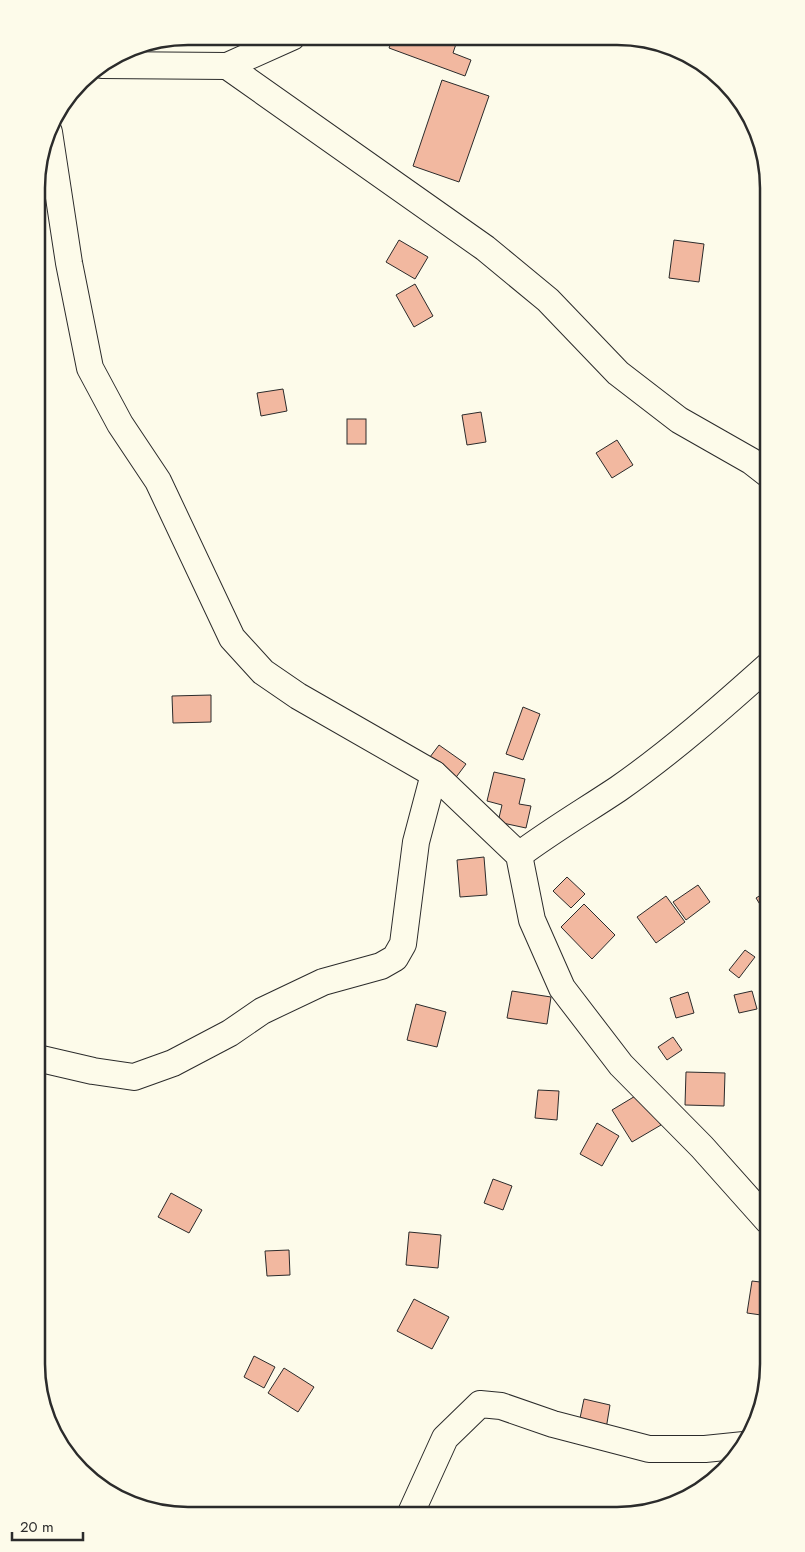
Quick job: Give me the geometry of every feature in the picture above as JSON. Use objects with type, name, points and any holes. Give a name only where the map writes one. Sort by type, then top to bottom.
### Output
[{"type":"street","points":[[114,65],[227,66],[274,45]]},
{"type":"street","points":[[227,66],[485,248],[548,300],[618,373],[679,420],[752,461],[760,468]]},
{"type":"street","points":[[51,149],[69,263],[90,368],[120,424],[158,480],[232,638],[263,672],[298,696],[434,774],[519,854],[532,920],[562,988],[621,1065],[702,1147],[760,1212]]},
{"type":"street","points":[[519,854],[546,834],[619,788],[707,719],[760,672]]},
{"type":"street","points":[[45,1060],[92,1071],[134,1076],[173,1063],[230,1033],[262,1011],[323,982],[381,966],[395,958],[403,944],[416,842],[434,774]]},
{"type":"street","points":[[414,1507],[445,1438],[480,1404],[501,1406],[552,1424],[649,1449],[705,1449],[733,1446]]},
{"type":"building","points":[[390,45],[456,45],[453,53],[471,60],[465,76],[389,48]]},
{"type":"building","points":[[442,80],[489,96],[459,182],[413,166]]},
{"type":"building","points":[[399,240],[428,257],[415,279],[386,262]]},
{"type":"building","points":[[674,240],[704,244],[699,282],[669,278]]},
{"type":"building","points":[[415,284],[433,316],[414,327],[396,295]]},
{"type":"building","points":[[283,389],[287,411],[261,416],[257,393]]},
{"type":"building","points":[[481,412],[486,442],[467,445],[462,415]]},
{"type":"building","points":[[347,419],[366,419],[366,444],[347,444]]},
{"type":"building","points":[[617,440],[633,465],[612,478],[596,453]]},
{"type":"building","points":[[211,695],[211,722],[173,723],[172,696]]},
{"type":"building","points":[[523,707],[540,714],[523,760],[506,754]]},
{"type":"building","points":[[439,745],[466,764],[454,780],[427,761]]},
{"type":"building","points":[[494,772],[525,779],[519,804],[531,806],[526,828],[498,822],[502,805],[487,801]]},
{"type":"building","points":[[484,857],[487,895],[460,897],[457,860]]},
{"type":"building","points":[[567,877],[585,894],[571,908],[553,891]]},
{"type":"building","points":[[698,885],[710,902],[686,920],[673,902]]},
{"type":"building","points":[[666,896],[685,922],[656,943],[637,917]]},
{"type":"building","points":[[760,896],[760,904],[756,898]]},
{"type":"building","points":[[584,904],[615,935],[592,959],[561,927]]},
{"type":"building","points":[[745,950],[755,957],[739,978],[729,970]]},
{"type":"building","points":[[512,991],[551,997],[547,1024],[507,1018]]},
{"type":"building","points":[[752,991],[757,1009],[739,1013],[734,995]]},
{"type":"building","points":[[688,992],[694,1013],[676,1018],[670,998]]},
{"type":"building","points":[[416,1004],[446,1012],[437,1047],[407,1040]]},
{"type":"building","points":[[673,1037],[682,1050],[667,1060],[658,1047]]},
{"type":"building","points":[[686,1072],[725,1073],[724,1106],[685,1105]]},
{"type":"building","points":[[538,1090],[559,1091],[557,1120],[535,1118]]},
{"type":"building","points":[[642,1092],[661,1125],[632,1142],[612,1110]]},
{"type":"building","points":[[597,1123],[619,1136],[602,1166],[580,1154]]},
{"type":"building","points":[[493,1179],[512,1186],[503,1210],[484,1203]]},
{"type":"building","points":[[171,1193],[202,1210],[189,1233],[158,1217]]},
{"type":"building","points":[[409,1232],[441,1235],[438,1268],[406,1265]]},
{"type":"building","points":[[289,1250],[290,1275],[267,1276],[265,1251]]},
{"type":"building","points":[[752,1281],[760,1282],[760,1315],[747,1313]]},
{"type":"building","points":[[414,1299],[449,1317],[432,1349],[397,1331]]},
{"type":"building","points":[[254,1356],[275,1367],[264,1388],[244,1377]]},
{"type":"building","points":[[284,1368],[314,1387],[298,1412],[268,1393]]},
{"type":"building","points":[[584,1399],[610,1405],[606,1429],[579,1423]]}]
